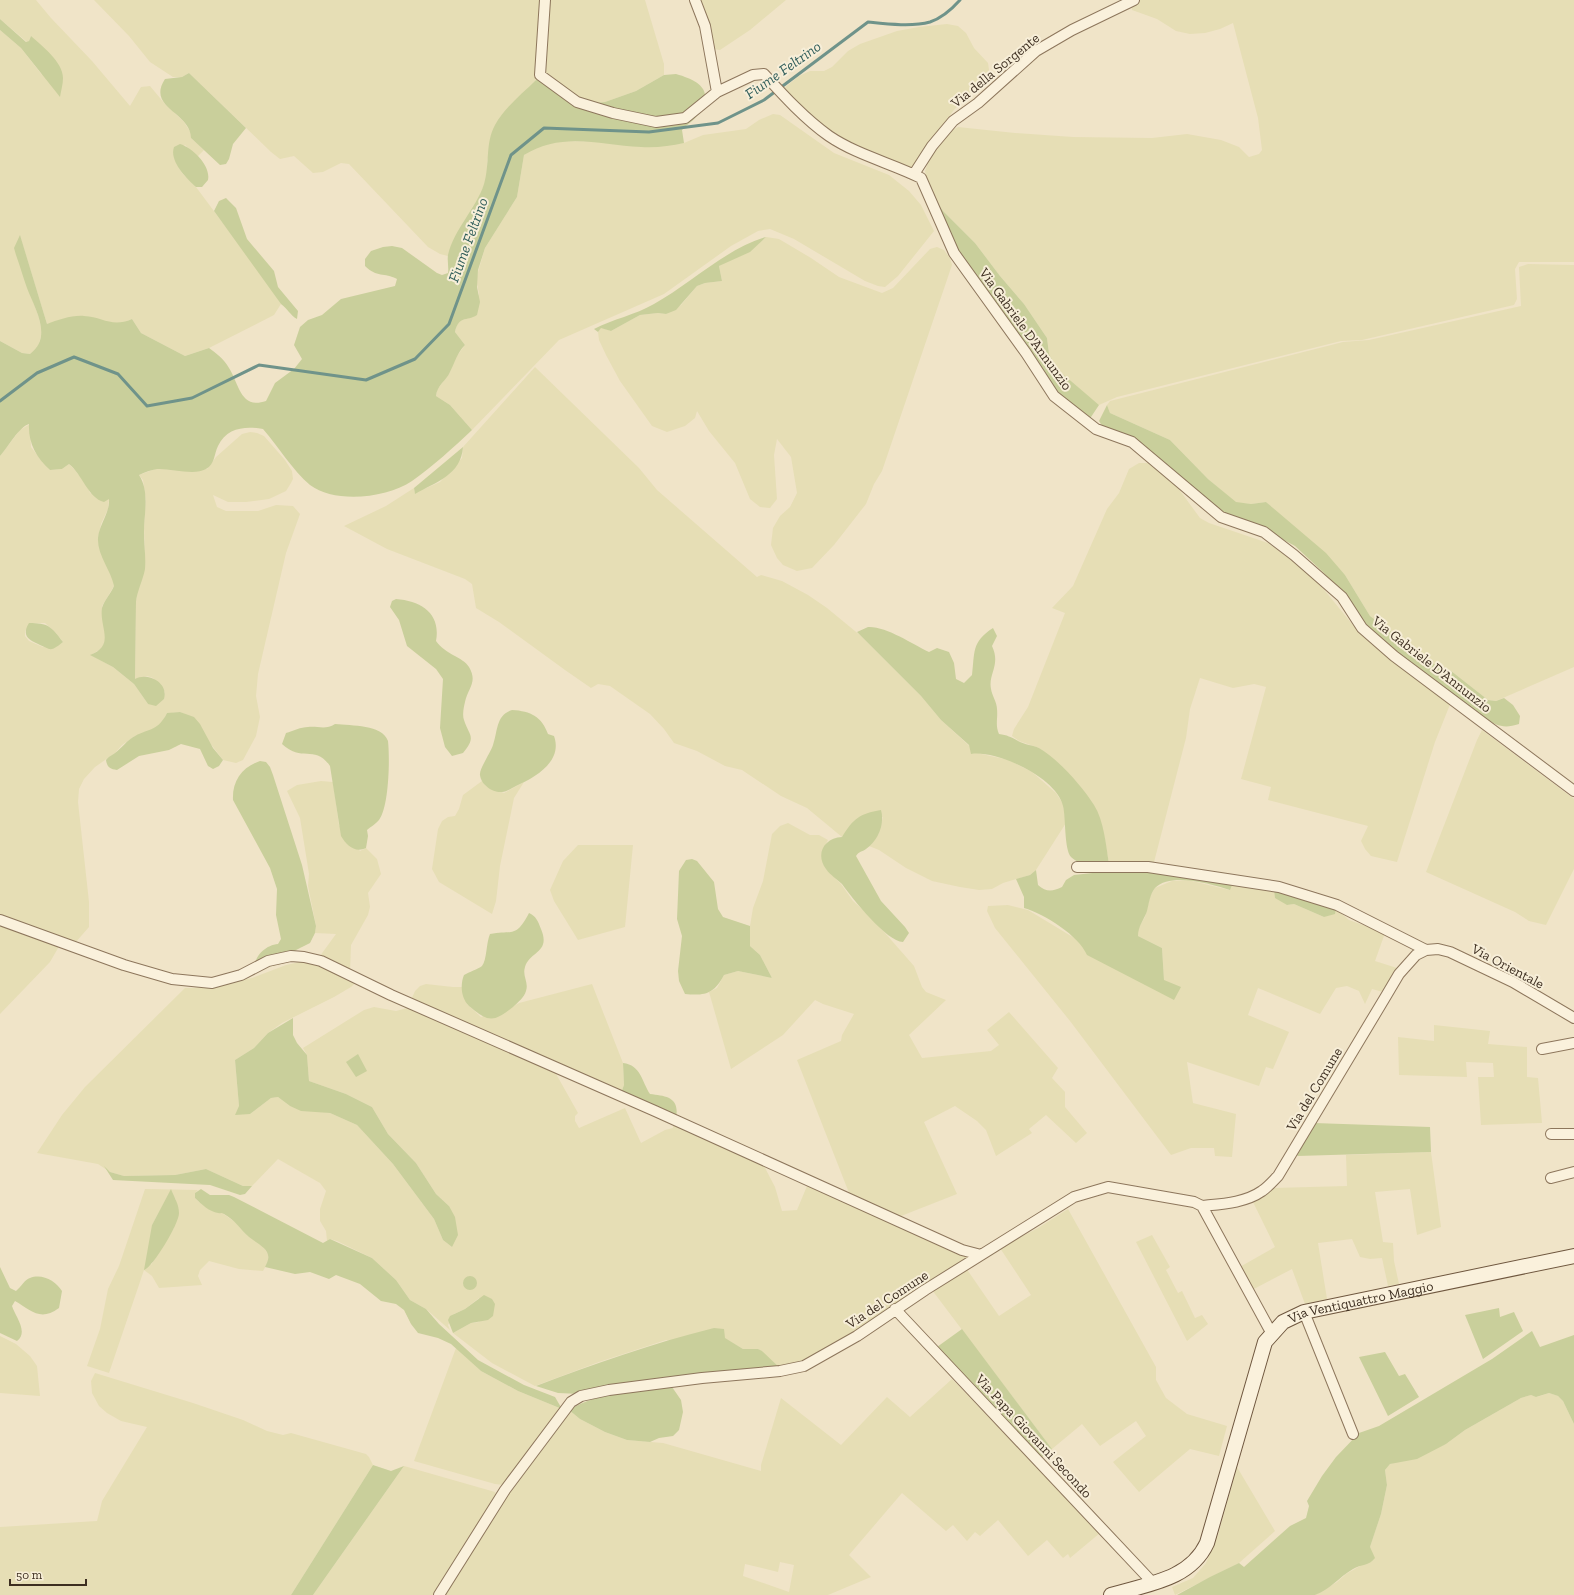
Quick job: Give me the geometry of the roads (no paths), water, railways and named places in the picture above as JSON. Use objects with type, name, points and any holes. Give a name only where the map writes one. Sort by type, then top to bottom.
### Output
[{"type":"street","points":[[545,0],[540,75],[577,102],[613,113],[656,122],[685,118],[717,92],[705,26],[695,0]]},
{"type":"street","name":"Via della Sorgente","points":[[914,174],[932,146],[953,121],[978,103],[1036,51],[1072,30],[1134,0]]},
{"type":"street","name":"Via Gabriele D'Annunzio","points":[[717,92],[753,75],[764,74],[785,96],[829,136],[852,149],[921,178],[954,253],[1026,353],[1054,396],[1096,429],[1132,442],[1221,517],[1264,532],[1342,597],[1362,628],[1394,656],[1574,790]]},
{"type":"street","points":[[1077,867],[1148,867],[1279,887],[1337,905],[1426,950]]},
{"type":"street","points":[[0,920],[124,965],[172,978],[212,983],[241,975],[268,961],[304,957],[322,961],[391,995],[655,1111],[940,1241],[962,1250],[981,1255]]},
{"type":"street","name":"Via Orientale","points":[[1426,950],[1438,949],[1450,952],[1483,966],[1574,1018]]},
{"type":"street","name":"Via del Comune","points":[[439,1595],[505,1490],[571,1402],[582,1396],[609,1390],[702,1378],[780,1371],[804,1366],[857,1336],[895,1309],[1074,1197],[1108,1187],[1194,1202],[1202,1206],[1226,1204],[1262,1192],[1278,1176],[1400,974],[1416,955],[1426,950]]},
{"type":"street","points":[[1542,1048],[1574,1043]]},
{"type":"street","points":[[1551,1134],[1574,1134]]},
{"type":"street","points":[[1551,1178],[1574,1172]]},
{"type":"street","points":[[1202,1206],[1272,1334]]},
{"type":"street","name":"Via Ventiquattro Maggio","points":[[1111,1595],[1153,1583],[1182,1572],[1194,1563],[1202,1554],[1207,1543],[1240,1432],[1265,1342],[1283,1322],[1304,1312],[1574,1256]]},
{"type":"street","name":"Via Papa Giovanni Secondo","points":[[895,1309],[1153,1583]]},
{"type":"street","points":[[1304,1312],[1353,1434]]},
{"type":"waterway","name":"Fiume Feltrino","points":[[0,401],[37,373],[74,357],[118,374],[147,406],[192,398],[259,365],[366,380],[415,359],[449,324],[511,155],[544,128],[649,132],[718,123],[764,100],[868,22],[907,25],[923,24],[939,18],[954,7],[960,0]]}]
